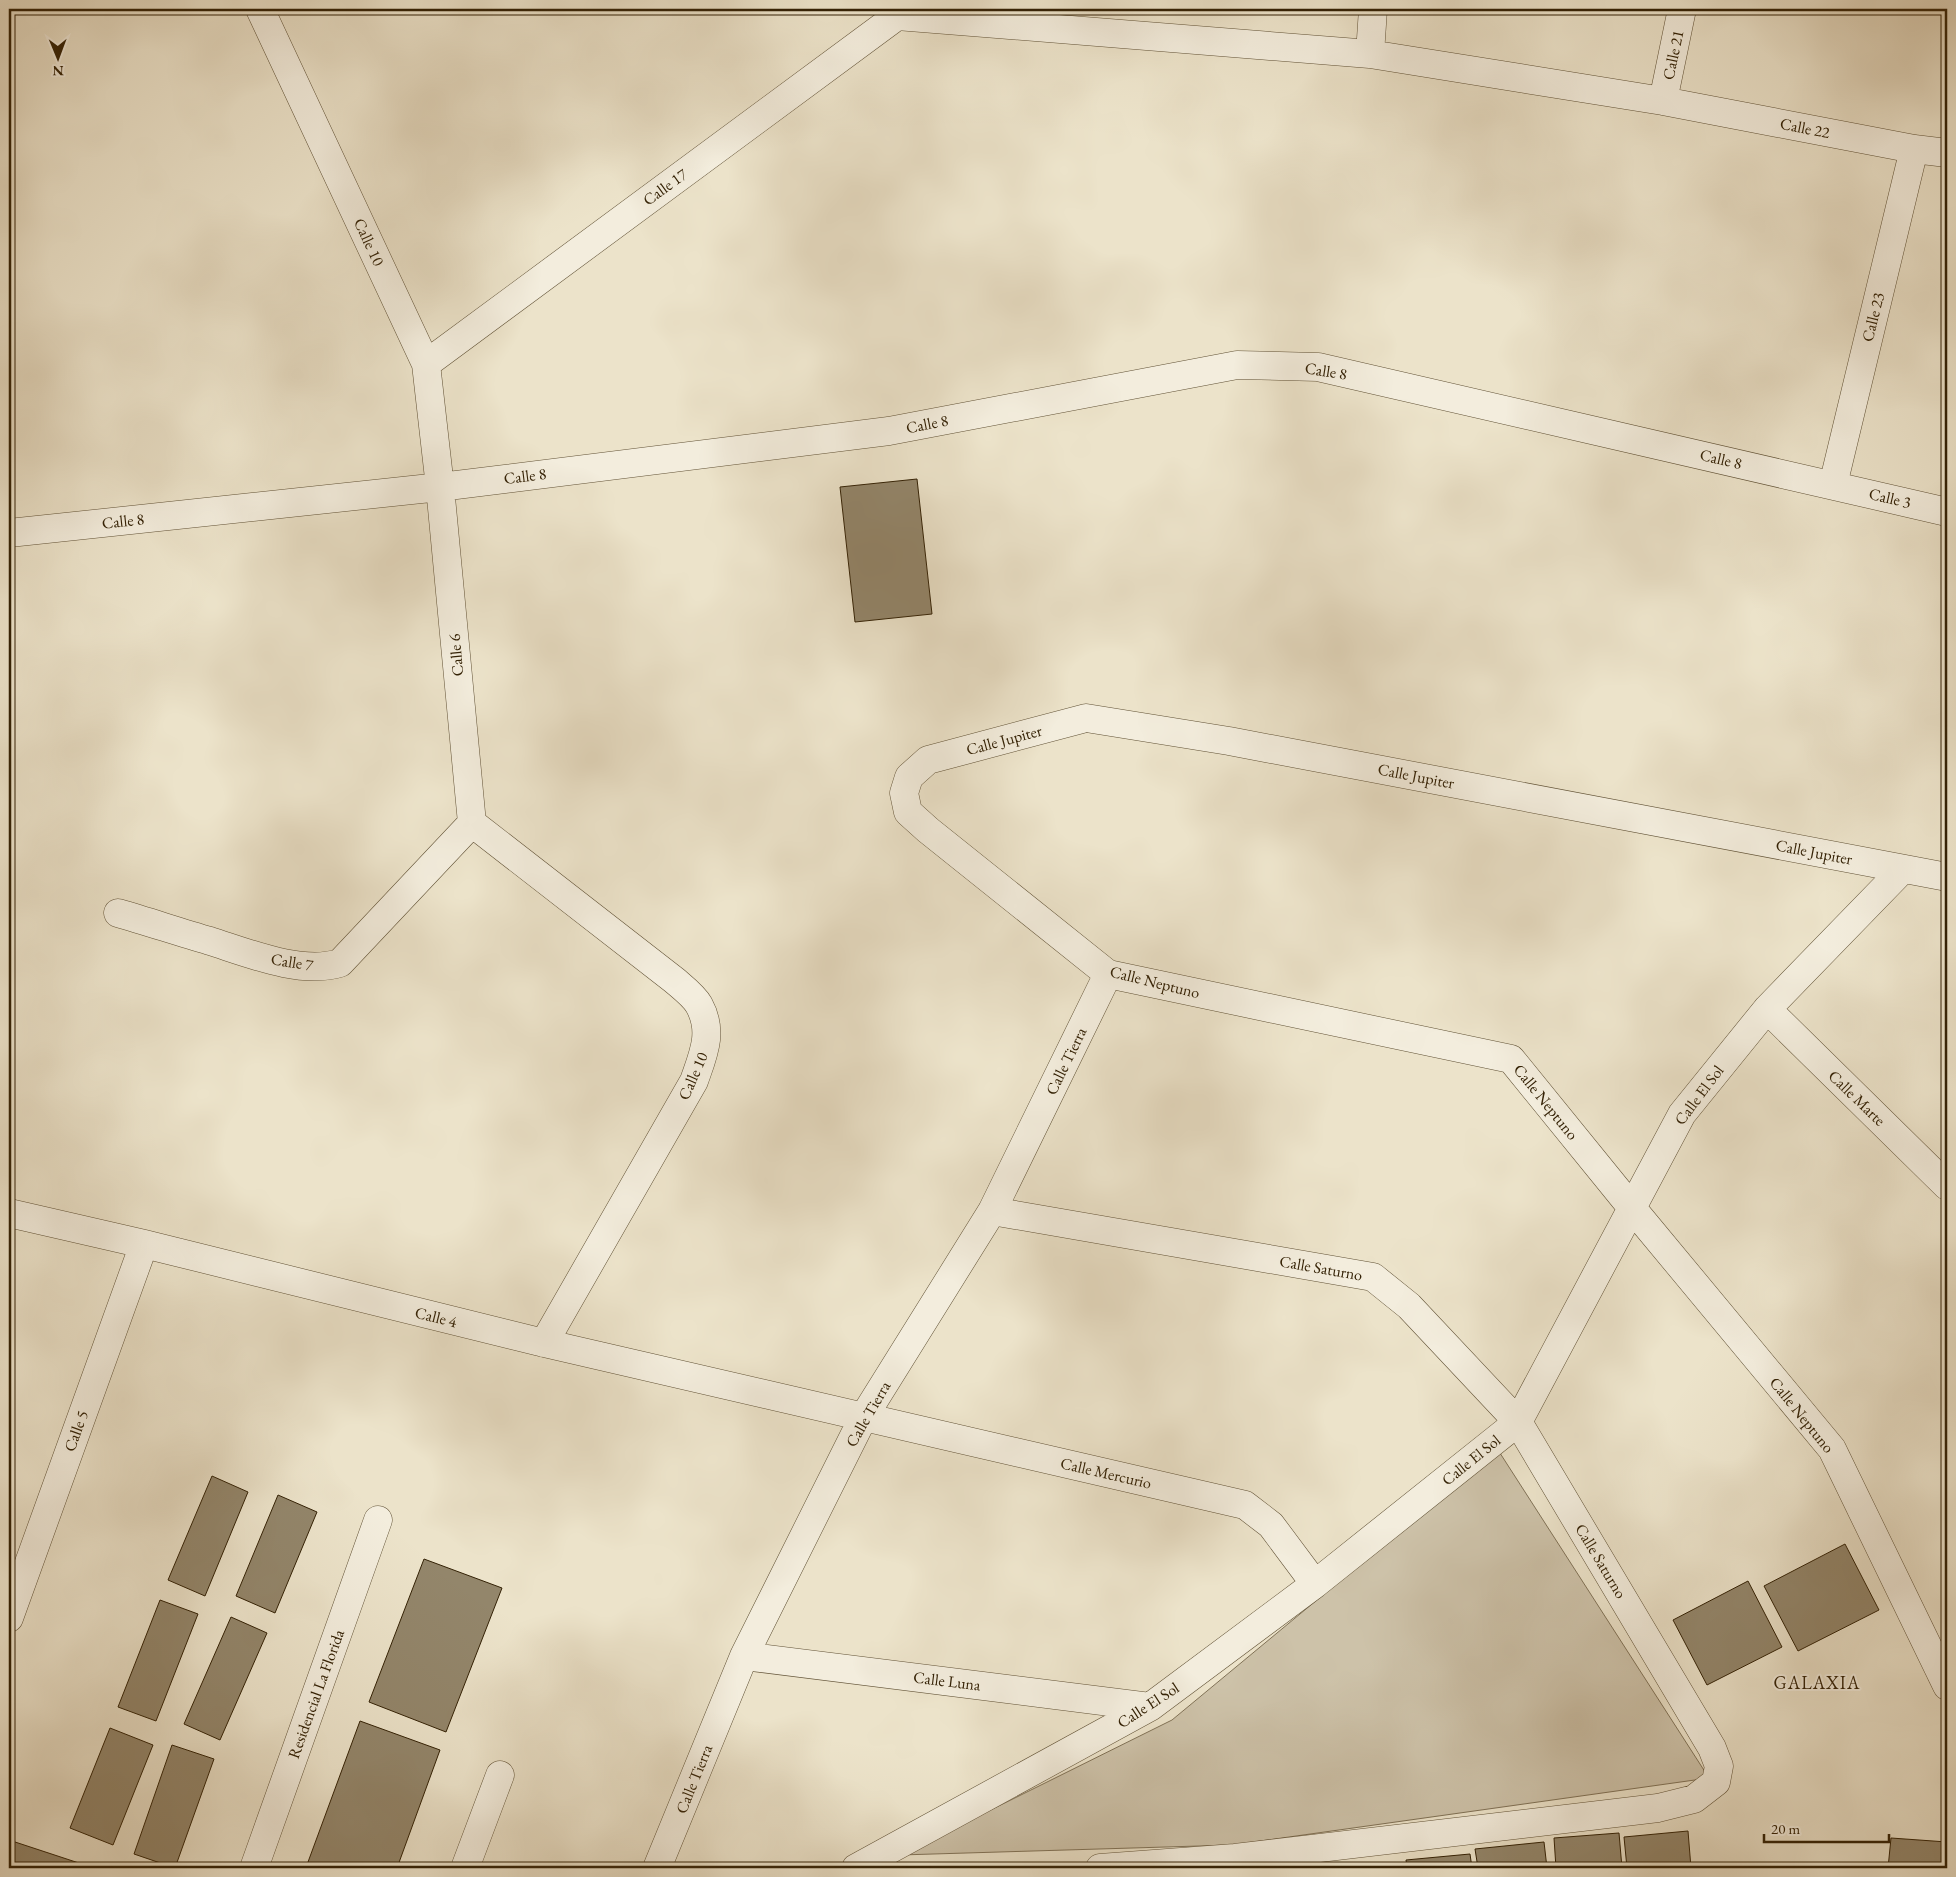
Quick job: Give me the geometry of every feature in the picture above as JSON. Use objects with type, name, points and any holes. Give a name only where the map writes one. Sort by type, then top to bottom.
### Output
[{"type":"street","name":"Calle 10","points":[[260,9],[426,364],[440,487]]},
{"type":"street","points":[[1370,54],[1373,9]]},
{"type":"street","name":"Calle 21","points":[[1663,100],[1682,9]]},
{"type":"street","name":"Calle 17","points":[[426,364],[899,12]]},
{"type":"street","name":"Calle 22","points":[[899,12],[1370,54],[1663,100],[1914,149],[1947,153]]},
{"type":"street","name":"Calle 23","points":[[1833,485],[1914,149]]},
{"type":"street","name":"Calle 8","points":[[9,533],[440,487],[889,431],[1237,365],[1318,367],[1833,485]]},
{"type":"street","name":"Calle 3","points":[[1833,485],[1947,512]]},
{"type":"street","name":"Calle 6","points":[[440,487],[472,823]]},
{"type":"street","name":"Calle Jupiter","points":[[904,793],[909,778],[928,760],[1086,718],[1239,743],[1947,877]]},
{"type":"street","name":"Calle Neptuno","points":[[904,793],[908,812],[928,830],[1108,974],[1511,1059],[1832,1449],[1947,1686]]},
{"type":"street","name":"Calle 10","points":[[472,823],[674,980],[699,1004],[707,1027],[706,1047],[694,1081],[544,1343]]},
{"type":"street","name":"Calle 7","points":[[118,913],[285,962],[314,966],[328,966],[340,963],[472,823]]},
{"type":"street","name":"Calle El Sol","points":[[856,1868],[1150,1707],[1315,1584],[1518,1422],[1682,1114],[1768,1010],[1903,869]]},
{"type":"street","name":"Calle Tierra","points":[[657,1868],[744,1656],[863,1418],[992,1211],[1108,974]]},
{"type":"street","name":"Calle Marte","points":[[1768,1010],[1947,1186]]},
{"type":"street","name":"Calle Saturno","points":[[992,1211],[1372,1277],[1409,1306],[1518,1422],[1712,1748],[1719,1766],[1716,1782],[1694,1799],[1658,1808],[1235,1863],[1100,1868]]},
{"type":"street","name":"Calle 4","points":[[9,1213],[144,1244],[544,1343],[863,1418]]},
{"type":"street","name":"Calle 5","points":[[9,1618],[144,1244]]},
{"type":"street","name":"Calle Mercurio","points":[[863,1418],[1246,1505],[1271,1525],[1315,1584]]},
{"type":"street","name":"Residencial La Florida","points":[[254,1868],[378,1520]]},
{"type":"street","name":"Calle Luna","points":[[744,1656],[1150,1707]]},
{"type":"street","points":[[465,1868],[500,1775]]},
{"type":"shaded area","points":[[1498,1450],[1709,1778],[1232,1845],[900,1855],[1172,1720]]},
{"type":"building","points":[[917,479],[932,614],[855,622],[840,487]]},
{"type":"building","points":[[212,1476],[248,1492],[205,1596],[168,1580]]},
{"type":"building","points":[[278,1495],[317,1512],[275,1613],[236,1596]]},
{"type":"building","points":[[1845,1544],[1879,1610],[1798,1651],[1764,1586]]},
{"type":"building","points":[[424,1559],[502,1588],[446,1732],[369,1702]]},
{"type":"building","points":[[1748,1581],[1782,1647],[1707,1685],[1673,1620]]},
{"type":"building","points":[[160,1600],[198,1614],[156,1721],[118,1707]]},
{"type":"building","points":[[231,1617],[267,1633],[220,1740],[184,1724]]},
{"type":"building","points":[[360,1721],[440,1750],[397,1868],[325,1868],[308,1862]]},
{"type":"building","points":[[110,1728],[153,1745],[113,1845],[70,1828]]},
{"type":"building","points":[[172,1745],[214,1759],[175,1868],[134,1854]]},
{"type":"building","points":[[1688,1831],[1691,1868],[1627,1868],[1624,1837]]},
{"type":"building","points":[[1619,1833],[1622,1868],[1556,1868],[1554,1838]]},
{"type":"building","points":[[1891,1838],[1947,1842],[1947,1868],[1888,1868]]},
{"type":"building","points":[[9,1840],[94,1868],[9,1868]]},
{"type":"building","points":[[1544,1842],[1547,1868],[1478,1868],[1475,1849]]},
{"type":"building","points":[[1470,1854],[1472,1868],[1407,1868],[1406,1860]]},
{"type":"district","name":"GALAXIA","points":[[1817,1682]]}]
